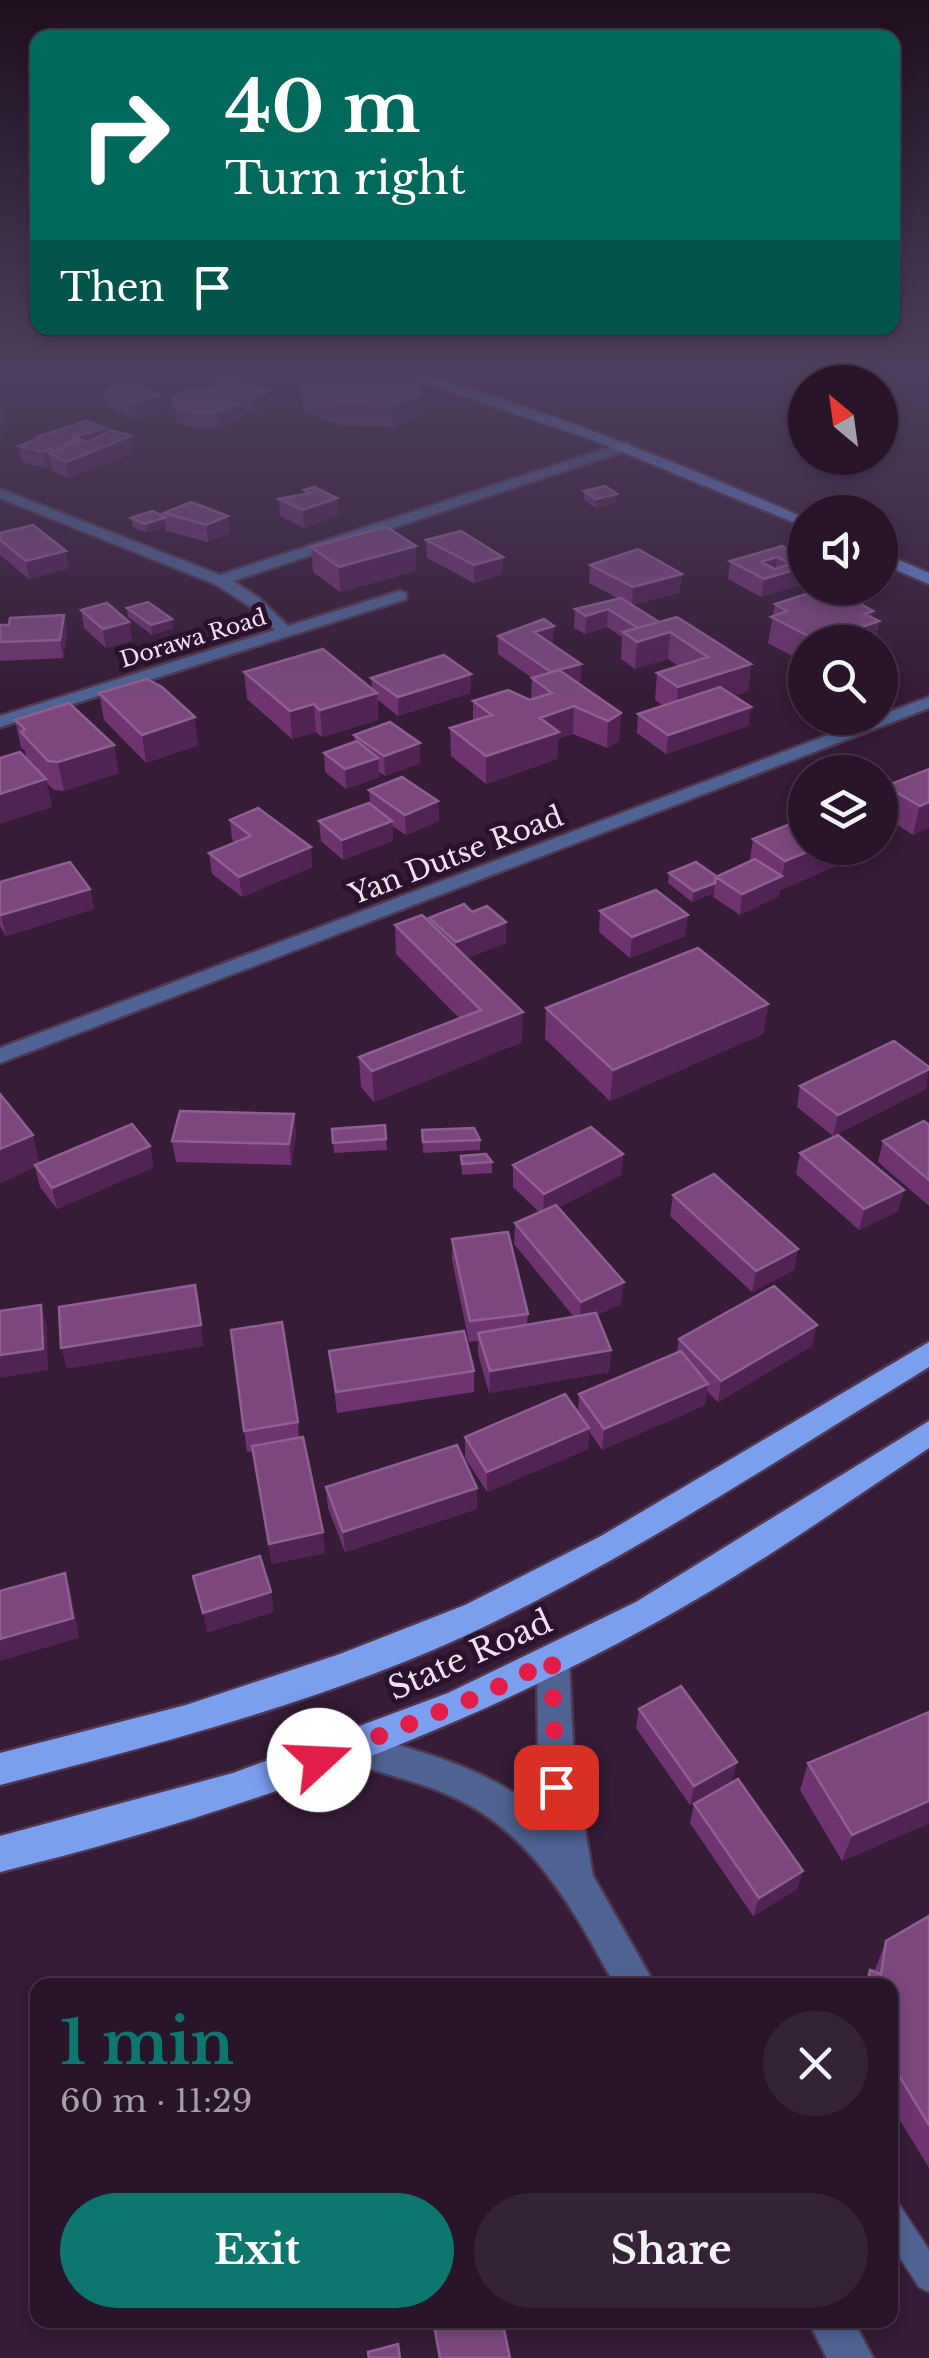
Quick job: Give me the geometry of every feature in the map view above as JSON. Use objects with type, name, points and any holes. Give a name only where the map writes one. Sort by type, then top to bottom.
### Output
[{"type":"main road","points":[[700,478],[788,516]]},
{"type":"main road","points":[[726,478],[788,504]]},
{"type":"main road","points":[[898,553],[929,566]]},
{"type":"main road","points":[[898,565],[929,579]]},
{"type":"main road","name":"State Road","points":[[0,1768],[186,1721],[344,1668],[476,1615],[612,1545],[929,1353]]},
{"type":"main road","name":"State Road","points":[[0,1854],[80,1836],[216,1796],[353,1748],[482,1695],[608,1633],[929,1434]]},
{"type":"street","points":[[224,580],[530,478]]},
{"type":"street","points":[[3,496],[224,580],[268,610],[286,633]]},
{"type":"street","name":"Dorawa Road","points":[[0,722],[400,596]]},
{"type":"street","name":"Yan Dutse Road","points":[[0,1056],[929,702]]},
{"type":"street","points":[[552,1660],[553,1761],[560,1813],[580,1888]]},
{"type":"street","points":[[353,1748],[454,1780],[504,1805],[543,1839],[580,1888],[632,1978]]},
{"type":"street","points":[[834,2328],[851,2358]]},
{"type":"lane","points":[[898,2228],[929,2276]]},
{"type":"building","points":[[605,486],[617,494],[596,499],[584,491]]},
{"type":"building","points":[[314,487],[337,498],[303,510],[279,499],[310,493],[304,490]]},
{"type":"building","points":[[191,502],[228,516],[206,525],[164,513]]},
{"type":"building","points":[[152,511],[166,517],[145,524],[131,518]]},
{"type":"building","points":[[33,525],[66,551],[26,561],[0,540],[0,533]]},
{"type":"building","points":[[387,527],[416,546],[339,567],[311,547]]},
{"type":"building","points":[[461,531],[503,557],[474,565],[426,540]]},
{"type":"building","points":[[782,546],[788,549],[788,562],[777,557],[761,562],[775,569],[788,565],[788,572],[764,579],[730,561]]},
{"type":"building","points":[[638,549],[682,574],[633,587],[590,565]]},
{"type":"building","points":[[621,598],[659,622],[638,628],[608,609],[586,616],[575,609]]},
{"type":"building","points":[[788,600],[788,605],[862,605],[873,611],[865,614],[879,621],[868,625],[788,626],[771,617],[787,611],[775,604]]},
{"type":"building","points":[[148,602],[172,619],[151,625],[127,608]]},
{"type":"building","points":[[107,603],[129,622],[103,629],[81,610]]},
{"type":"building","points":[[64,615],[60,640],[0,642],[0,625],[9,625],[10,618]]},
{"type":"building","points":[[677,617],[751,664],[678,687],[657,673],[708,657],[670,632],[637,642],[623,632]]},
{"type":"building","points":[[544,619],[554,626],[534,632],[581,664],[551,672],[498,636]]},
{"type":"building","points":[[323,649],[377,693],[320,710],[314,704],[290,711],[244,672]]},
{"type":"building","points":[[444,655],[471,674],[398,697],[371,678]]},
{"type":"building","points":[[559,670],[621,713],[608,721],[574,706],[540,718],[559,732],[486,756],[450,728],[492,715],[473,701],[508,690],[530,700],[552,693],[532,678]]},
{"type":"building","points":[[147,679],[162,687],[195,717],[142,735],[99,693]]},
{"type":"building","points":[[720,687],[751,707],[668,735],[638,714]]},
{"type":"building","points":[[69,703],[114,745],[58,762],[48,761],[15,720]]},
{"type":"building","points":[[390,722],[420,743],[384,756],[354,735]]},
{"type":"building","points":[[357,741],[378,758],[345,769],[324,753]]},
{"type":"building","points":[[20,752],[46,779],[0,794],[0,758]]},
{"type":"building","points":[[929,769],[929,802],[920,806],[898,793],[898,781]]},
{"type":"building","points":[[402,777],[438,801],[405,815],[369,790]]},
{"type":"building","points":[[369,803],[392,821],[342,840],[319,821]]},
{"type":"building","points":[[258,808],[311,847],[239,877],[209,853],[251,836],[230,820]]},
{"type":"building","points":[[788,825],[788,860],[785,861],[753,839]]},
{"type":"building","points":[[755,859],[782,876],[742,894],[716,877]]},
{"type":"building","points":[[70,862],[90,889],[1,915],[0,882]]},
{"type":"building","points":[[696,862],[716,876],[715,883],[694,891],[669,873]]},
{"type":"building","points":[[656,890],[688,915],[632,937],[600,911]]},
{"type":"building","points":[[464,904],[472,912],[487,906],[506,922],[456,942],[429,918]]},
{"type":"building","points":[[422,915],[523,1012],[372,1071],[359,1057],[481,1010],[395,925]]},
{"type":"building","points":[[698,948],[768,1004],[613,1070],[546,1008]]},
{"type":"building","points":[[894,1041],[929,1069],[838,1115],[800,1086]]},
{"type":"building","points":[[0,1094],[33,1135],[0,1149]]},
{"type":"building","points":[[180,1111],[294,1114],[289,1144],[172,1141]]},
{"type":"building","points":[[924,1121],[929,1125],[929,1180],[883,1141]]},
{"type":"building","points":[[132,1124],[150,1146],[52,1188],[35,1165]]},
{"type":"building","points":[[385,1125],[386,1139],[333,1143],[332,1129]]},
{"type":"building","points":[[591,1127],[623,1154],[544,1194],[513,1165]]},
{"type":"building","points":[[474,1128],[480,1140],[423,1142],[422,1130]]},
{"type":"building","points":[[838,1135],[904,1190],[864,1209],[800,1153]]},
{"type":"building","points":[[486,1154],[492,1162],[462,1164],[461,1156]]},
{"type":"building","points":[[714,1174],[798,1249],[756,1271],[673,1195]]},
{"type":"building","points":[[556,1205],[624,1282],[581,1302],[515,1223]]},
{"type":"building","points":[[508,1232],[528,1314],[470,1321],[452,1239]]},
{"type":"building","points":[[195,1285],[201,1325],[61,1348],[59,1307]]},
{"type":"building","points":[[774,1286],[817,1325],[721,1381],[679,1339]]},
{"type":"building","points":[[41,1305],[43,1349],[0,1355],[0,1311]]},
{"type":"building","points":[[596,1313],[611,1350],[490,1371],[478,1333]]},
{"type":"building","points":[[282,1322],[298,1422],[244,1431],[231,1330]]},
{"type":"building","points":[[464,1331],[474,1371],[336,1392],[329,1351]]},
{"type":"building","points":[[681,1351],[708,1384],[604,1429],[579,1394]]},
{"type":"building","points":[[565,1394],[589,1428],[487,1472],[465,1437]]},
{"type":"building","points":[[303,1437],[323,1532],[269,1544],[252,1446]]},
{"type":"building","points":[[457,1445],[477,1488],[343,1532],[326,1487]]},
{"type":"building","points":[[260,1556],[271,1592],[203,1613],[193,1576]]},
{"type":"building","points":[[65,1573],[73,1618],[0,1639],[0,1591]]},
{"type":"building","points":[[681,1686],[737,1762],[694,1786],[639,1709]]},
{"type":"building","points":[[929,1712],[929,1801],[852,1835],[808,1763]]},
{"type":"building","points":[[738,1779],[803,1871],[759,1898],[694,1804]]},
{"type":"building","points":[[929,1916],[929,2125],[898,2074],[898,1978],[868,1978],[870,1970],[881,1974],[886,1941]]},
{"type":"building","points":[[434,2328],[504,2328],[510,2358],[440,2358]]},
{"type":"building","points":[[398,2344],[400,2358],[369,2358],[368,2352]]},
{"type":"route","points":[[319,1760],[482,1695],[552,1660],[556,1787]]}]
